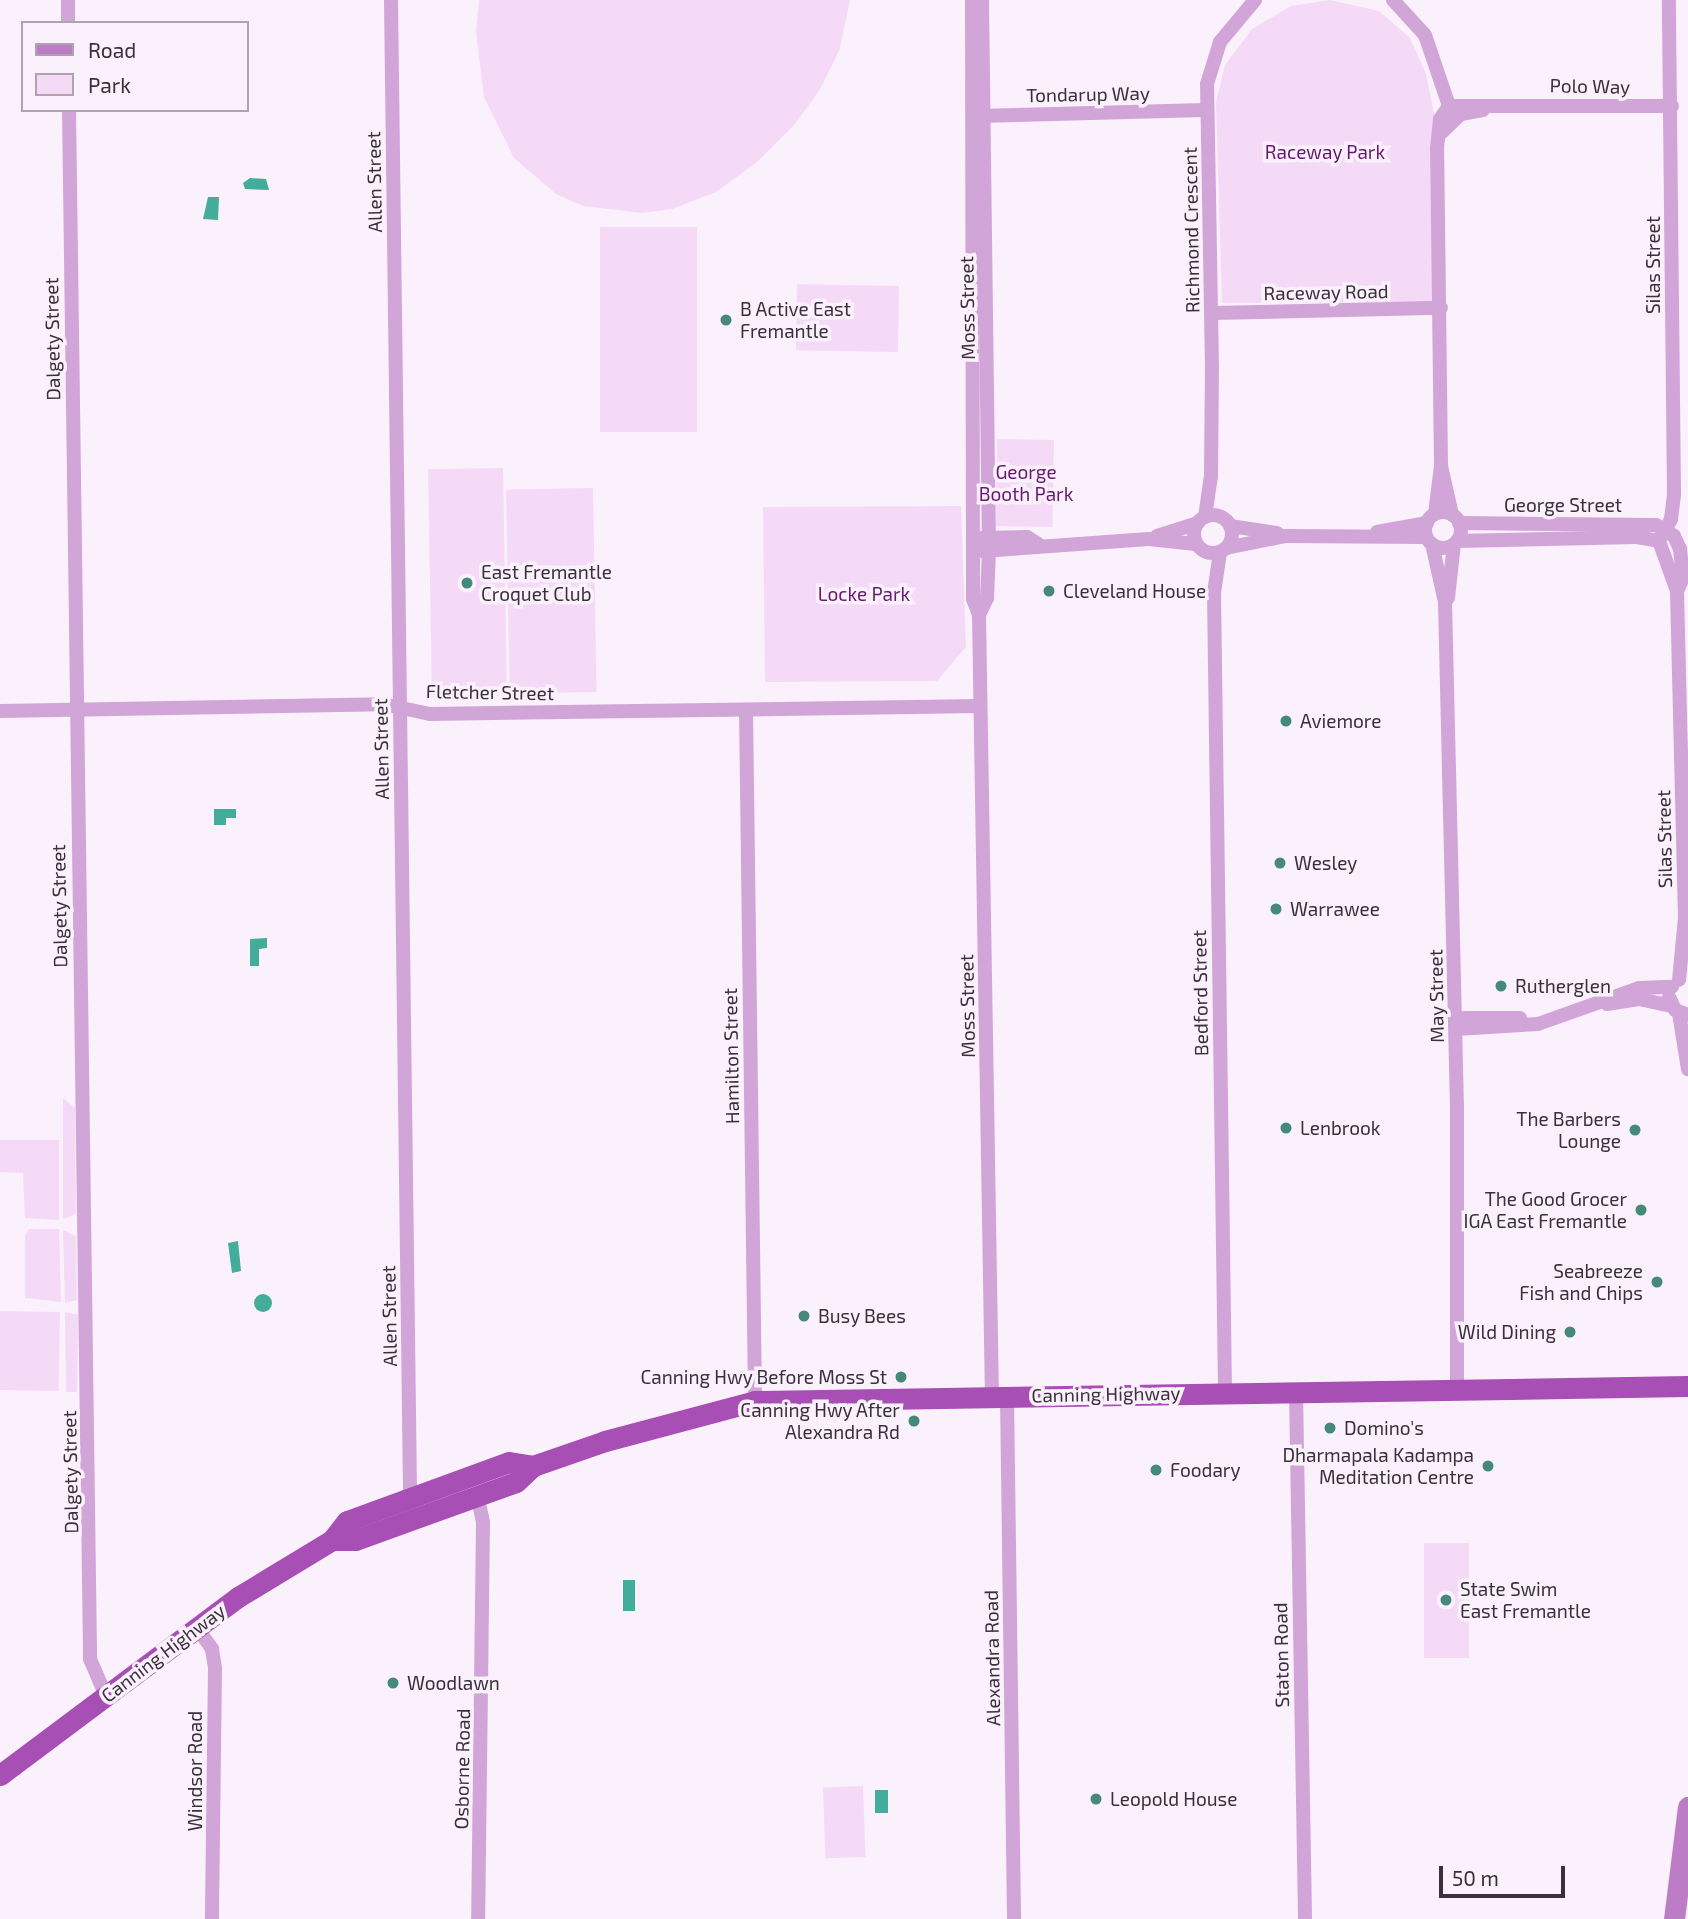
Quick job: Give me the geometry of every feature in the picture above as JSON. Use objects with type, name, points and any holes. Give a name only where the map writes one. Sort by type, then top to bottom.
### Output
[{"type":"highway","name":"Canning Highway","points":[[332,1540],[355,1539],[516,1482],[533,1466],[663,1423],[755,1401],[1688,1386]]},
{"type":"highway","name":"Canning Highway","points":[[0,1775],[197,1628],[292,1561],[332,1540],[347,1521],[509,1462],[533,1466]]},
{"type":"main road","points":[[1674,1919],[1688,1807]]},
{"type":"street","points":[[68,0],[68,21]]},
{"type":"street","name":"Allen Street","points":[[391,0],[411,1497]]},
{"type":"street","name":"Moss Street","points":[[972,0],[978,116],[982,544],[986,598],[979,615],[980,705],[999,1396]]},
{"type":"street","name":"Moss Street","points":[[978,116],[982,0]]},
{"type":"street","name":"Richmond Crescent","points":[[1199,547],[1201,520],[1211,476],[1211,157],[1205,110],[1207,84],[1220,42],[1255,0]]},
{"type":"street","points":[[982,544],[1027,537],[1038,544],[1149,539],[1223,550],[1285,536],[1430,530],[1441,466],[1439,135],[1440,119],[1455,110],[1425,35],[1393,0]]},
{"type":"street","name":"Silas Street","points":[[1669,0],[1674,494],[1663,535],[1676,591],[1687,920],[1679,1011]]},
{"type":"street","name":"Polo Way","points":[[1455,110],[1508,105],[1672,106]]},
{"type":"street","name":"Tondarup Way","points":[[978,116],[1205,110]]},
{"type":"street","name":"Dalgety Street","points":[[69,112],[75,710],[90,1659],[106,1696]]},
{"type":"street","name":"Raceway Road","points":[[1212,313],[1441,308]]},
{"type":"street","points":[[1441,466],[1456,519]]},
{"type":"street","name":"Richmond Crescent","points":[[1211,476],[1225,521]]},
{"type":"street","name":"George Street","points":[[1456,519],[1639,523],[1663,535],[1456,542],[1441,548],[1430,530],[1456,519]]},
{"type":"street","name":"May Street","points":[[1445,602],[1456,542],[1456,519]]},
{"type":"street","points":[[1149,539],[1201,520],[1225,521],[1285,536]]},
{"type":"street","name":"Bedford Street","points":[[1225,521],[1232,538],[1223,550],[1214,593],[1225,1392]]},
{"type":"street","name":"May Street","points":[[1430,530],[1445,602],[1456,1024],[1457,1390]]},
{"type":"street","name":"Bedford Street","points":[[1199,547],[1214,593]]},
{"type":"street","name":"Fletcher Street","points":[[0,711],[383,704],[430,714],[980,705]]},
{"type":"street","name":"Hamilton Street","points":[[746,710],[755,1401]]},
{"type":"street","points":[[1456,1024],[1525,1026],[1602,1003],[1639,988],[1680,982]]},
{"type":"street","points":[[1602,1003],[1639,999],[1679,1011],[1688,1069]]},
{"type":"street","name":"Staton Road","points":[[1296,1391],[1305,1919]]},
{"type":"street","name":"Alexandra Road","points":[[999,1396],[1014,1919]]},
{"type":"street","name":"Osborne Road","points":[[477,1494],[483,1522],[478,1919]]},
{"type":"street","name":"Windsor Road","points":[[197,1628],[212,1649],[215,1668],[212,1919]]},
{"type":"green space","points":[[479,0],[850,0],[839,51],[819,91],[794,125],[757,162],[716,192],[672,209],[642,213],[583,206],[556,194],[514,158],[484,97],[476,31]]},
{"type":"green space","name":"Raceway Park","points":[[1330,0],[1379,11],[1410,38],[1426,74],[1434,114],[1435,302],[1222,303],[1216,102],[1225,65],[1252,29],[1291,6]]},
{"type":"green space","points":[[600,227],[697,227],[697,432],[600,432]]},
{"type":"green space","points":[[797,284],[899,286],[898,352],[796,350]]},
{"type":"green space","name":"George Booth Park","points":[[997,439],[1054,440],[1052,527],[995,526]]},
{"type":"green space","name":"East Fremantle Croquet Club","points":[[503,468],[507,696],[432,697],[428,469]]},
{"type":"green space","points":[[593,488],[597,692],[510,693],[506,490]]},
{"type":"green space","name":"Locke Park","points":[[961,506],[966,647],[937,681],[765,682],[763,507]]},
{"type":"green space","points":[[63,1098],[75,1108],[76,1214],[63,1219]]},
{"type":"green space","points":[[0,1140],[59,1140],[59,1220],[25,1218],[23,1173],[0,1172]]},
{"type":"green space","points":[[29,1229],[59,1229],[61,1302],[25,1298],[25,1235]]},
{"type":"green space","points":[[63,1230],[76,1236],[77,1300],[65,1303]]},
{"type":"green space","points":[[0,1311],[60,1312],[59,1391],[0,1390]]},
{"type":"green space","points":[[65,1312],[78,1315],[77,1392],[66,1392]]},
{"type":"green space","name":"State Swim East Fremantle","points":[[1424,1543],[1469,1543],[1469,1658],[1424,1658]]},
{"type":"green space","points":[[863,1786],[865,1857],[826,1858],[823,1787]]},
{"type":"shaded area","points":[[250,178],[266,179],[269,190],[245,189],[243,183]]},
{"type":"shaded area","points":[[208,197],[219,197],[218,220],[203,219]]},
{"type":"shaded area","points":[[214,809],[236,809],[236,818],[226,818],[226,825],[214,825]]},
{"type":"shaded area","points":[[267,938],[267,948],[259,949],[259,966],[250,966],[250,939]]},
{"type":"shaded area","points":[[238,1241],[241,1271],[232,1273],[228,1243]]},
{"type":"shaded area","points":[[259,1294],[267,1294],[272,1303],[270,1310],[259,1312],[254,1307],[254,1299]]},
{"type":"shaded area","points":[[623,1580],[635,1580],[635,1611],[623,1611]]},
{"type":"shaded area","points":[[875,1790],[888,1790],[888,1813],[875,1813]]},
{"type":"place","name":"B Active East Fremantle","points":[[726,320]]},
{"type":"place","name":"East Fremantle Croquet Club","points":[[467,583]]},
{"type":"place","name":"Cleveland House","points":[[1049,591]]},
{"type":"place","name":"Aviemore","points":[[1286,721]]},
{"type":"place","name":"Wesley","points":[[1280,863]]},
{"type":"place","name":"Warrawee","points":[[1276,909]]},
{"type":"place","name":"Rutherglen","points":[[1501,986]]},
{"type":"place","name":"Lenbrook","points":[[1286,1128]]},
{"type":"place","name":"The Barbers Lounge","points":[[1635,1130]]},
{"type":"place","name":"The Good Grocer IGA East Fremantle","points":[[1641,1210]]},
{"type":"place","name":"Seabreeze Fish and Chips","points":[[1657,1282]]},
{"type":"place","name":"Busy Bees","points":[[804,1316]]},
{"type":"place","name":"Wild Dining","points":[[1570,1332]]},
{"type":"place","name":"Canning Hwy Before Moss St","points":[[901,1377]]},
{"type":"place","name":"Canning Hwy After Alexandra Rd","points":[[914,1421]]},
{"type":"place","name":"Domino's","points":[[1330,1428]]},
{"type":"place","name":"Dharmapala Kadampa Meditation Centre","points":[[1488,1466]]},
{"type":"place","name":"Foodary","points":[[1156,1470]]},
{"type":"place","name":"State Swim East Fremantle","points":[[1446,1600]]},
{"type":"place","name":"Woodlawn","points":[[393,1683]]},
{"type":"place","name":"Leopold House","points":[[1096,1799]]}]
